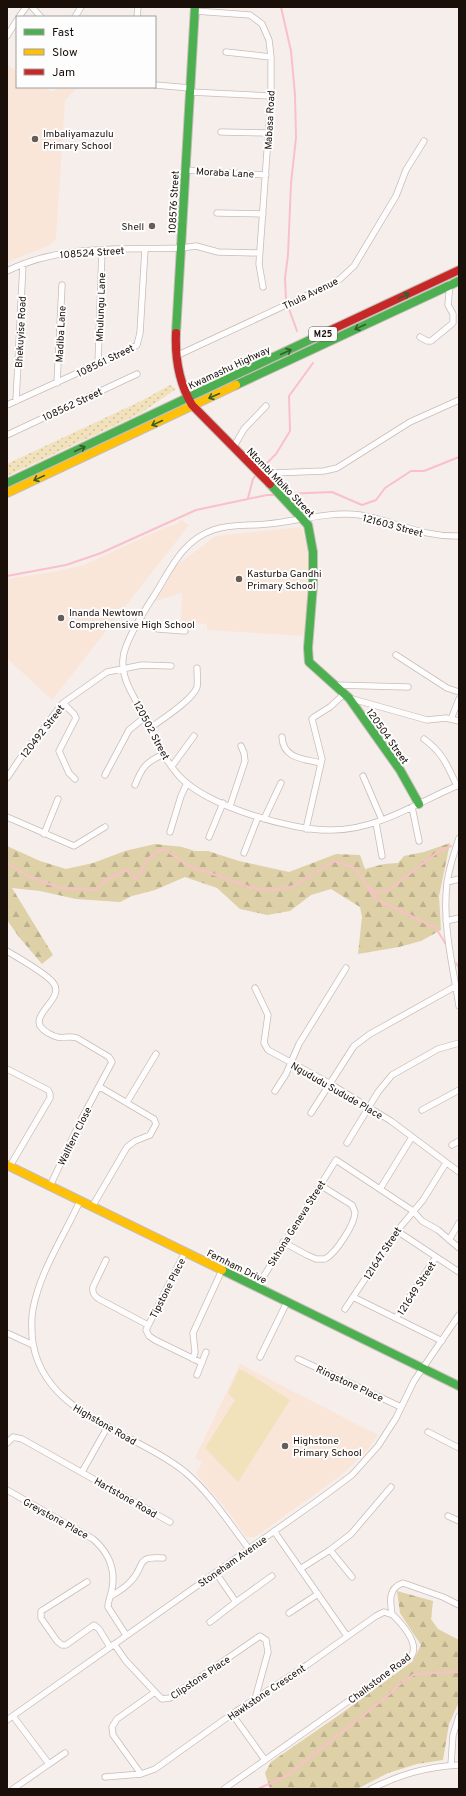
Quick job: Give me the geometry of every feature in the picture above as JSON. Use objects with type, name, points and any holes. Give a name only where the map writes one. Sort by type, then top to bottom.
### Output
[{"type":"street","points":[[20,16],[26,7]]},
{"type":"street","points":[[32,7],[40,16]]},
{"type":"street","points":[[76,16],[81,7]]},
{"type":"street","name":"Mabasa Road","points":[[195,9],[244,14],[254,17],[266,30],[269,40],[271,57],[271,96],[259,271],[263,288]]},
{"type":"street","name":"108576 Street","points":[[187,398],[176,356],[195,9]]},
{"type":"street","points":[[7,36],[16,22]]},
{"type":"street","points":[[226,52],[271,57]]},
{"type":"street","points":[[156,85],[190,90],[271,96]]},
{"type":"street","points":[[221,132],[269,133]]},
{"type":"street","name":"Thula Avenue","points":[[176,356],[327,286],[348,273],[354,266],[396,196],[406,170],[424,141]]},
{"type":"street","name":"Moraba Lane","points":[[185,170],[266,174]]},
{"type":"street","points":[[217,213],[263,214]]},
{"type":"street","name":"108524 Street","points":[[7,271],[23,264],[62,252],[181,248],[196,246],[218,252],[260,253]]},
{"type":"street","name":"108561 Street","points":[[7,405],[128,350],[138,343],[145,249]]},
{"type":"street","name":"Mhulungu Lane","points":[[98,363],[102,250]]},
{"type":"street","name":"Bhekuyise Road","points":[[16,400],[23,264]]},
{"type":"street","name":"Kwamashu Highway","points":[[7,483],[459,270]]},
{"type":"street","points":[[420,337],[428,341],[431,340],[453,323],[453,314],[448,305],[450,275]]},
{"type":"street","name":"Kwamashu Highway","points":[[7,493],[459,281]]},
{"type":"street","name":"Madiba Lane","points":[[57,383],[62,285]]},
{"type":"street","name":"108562 Street","points":[[7,435],[137,374]]},
{"type":"street","name":"Ntombi Mbiko Street","points":[[187,398],[192,405],[304,519],[308,525],[313,552],[313,585],[308,648],[309,662],[334,685]]},
{"type":"street","points":[[266,480],[273,474],[324,471],[337,468],[410,422],[459,400]]},
{"type":"street","points":[[234,448],[244,429],[266,406]]},
{"type":"street","name":"121603 Street","points":[[304,519],[333,514],[360,516],[436,536],[459,536]]},
{"type":"street","name":"120502 Street","points":[[304,519],[223,528],[203,534],[188,545],[178,555],[140,620],[124,652],[123,669],[128,685],[164,754],[187,783],[223,803],[282,825],[306,829],[333,830],[357,828],[376,823],[458,786]]},
{"type":"street","points":[[140,620],[158,629],[185,631]]},
{"type":"street","points":[[396,655],[447,688],[459,692]]},
{"type":"street","name":"120492 Street","points":[[7,778],[19,760],[63,704],[107,672],[149,664],[171,666]]},
{"type":"street","points":[[150,728],[168,715],[194,692],[197,687],[197,668]]},
{"type":"street","points":[[334,685],[408,688]]},
{"type":"street","name":"120504 Street","points":[[334,685],[346,696],[364,718],[374,735],[393,759],[415,805]]},
{"type":"street","points":[[306,829],[321,763],[321,753],[312,719],[314,716],[323,713],[346,696],[427,720],[451,719],[459,721]]},
{"type":"street","points":[[451,719],[459,699]]},
{"type":"street","points":[[63,704],[74,714],[76,718],[59,751],[69,772],[75,778]]},
{"type":"street","points":[[105,775],[129,730],[144,717]]},
{"type":"street","points":[[172,766],[194,736]]},
{"type":"street","points":[[282,737],[284,747],[290,754],[321,763]]},
{"type":"street","points":[[424,739],[435,747],[444,757],[458,786]]},
{"type":"street","points":[[230,806],[245,761],[241,746]]},
{"type":"street","points":[[135,785],[144,766],[164,754]]},
{"type":"street","points":[[363,776],[382,820]]},
{"type":"street","points":[[170,832],[181,796],[187,783]]},
{"type":"street","points":[[264,819],[281,783]]},
{"type":"street","points":[[44,834],[58,799]]},
{"type":"street","points":[[209,838],[223,803]]},
{"type":"street","points":[[415,805],[419,841]]},
{"type":"street","points":[[7,817],[74,846],[105,827]]},
{"type":"street","points":[[244,853],[258,817]]},
{"type":"street","points":[[376,823],[382,856]]},
{"type":"street","points":[[459,838],[447,882],[446,921],[459,1006]]},
{"type":"street","points":[[447,882],[459,879]]},
{"type":"street","points":[[446,921],[459,918]]},
{"type":"street","name":"Wallfern Close","points":[[7,951],[47,977],[54,984],[56,992],[39,1019],[39,1025],[42,1030],[58,1038],[77,1038],[112,1060],[112,1065],[82,1118],[50,1186]]},
{"type":"street","points":[[275,1091],[286,1074],[299,1044],[346,968]]},
{"type":"street","points":[[311,1113],[346,1056],[361,1040],[456,986]]},
{"type":"street","name":"Ngududu Sudude Place","points":[[255,988],[268,1015],[264,1038],[266,1048],[369,1107],[459,1172]]},
{"type":"street","points":[[347,1143],[378,1092],[392,1075],[438,1049],[459,1043]]},
{"type":"street","points":[[128,1102],[156,1054]]},
{"type":"street","points":[[7,1069],[45,1088],[50,1094],[50,1098],[8,1166]]},
{"type":"street","points":[[92,1207],[127,1147],[134,1141],[150,1135],[156,1124],[154,1119],[128,1102],[100,1087]]},
{"type":"street","points":[[422,1110],[459,1090]]},
{"type":"street","points":[[412,1137],[380,1189],[413,1212],[422,1221],[438,1230],[459,1248]]},
{"type":"street","points":[[452,1145],[459,1141]]},
{"type":"street","name":"Skhona Geneva Street","points":[[257,1287],[336,1160],[380,1189]]},
{"type":"street","name":"121647 Street","points":[[345,1309],[397,1231],[423,1200],[446,1163]]},
{"type":"street","name":"Fernham Drive","points":[[8,1166],[459,1386]]},
{"type":"street","points":[[284,1242],[316,1259],[326,1259],[336,1249],[352,1224],[356,1212],[352,1205],[320,1185]]},
{"type":"street","name":"Highstone Road","points":[[80,1201],[40,1283],[36,1298],[32,1324],[33,1345],[42,1371],[68,1403],[163,1457],[186,1473],[210,1497],[249,1549]]},
{"type":"street","points":[[449,1240],[459,1222]]},
{"type":"street","points":[[397,1231],[459,1272]]},
{"type":"street","name":"Tipstone Place","points":[[185,1252],[146,1330],[149,1336],[202,1363]]},
{"type":"street","name":"121649 Street","points":[[396,1318],[436,1257]]},
{"type":"street","name":"Tipstone Place","points":[[106,1260],[92,1291],[99,1299],[148,1324]]},
{"type":"street","points":[[193,1359],[195,1352],[193,1337],[195,1328],[222,1270]]},
{"type":"street","points":[[353,1297],[442,1341]]},
{"type":"street","points":[[260,1357],[287,1302]]},
{"type":"street","name":"Stoneham Avenue","points":[[7,1720],[216,1573],[340,1484],[361,1466],[386,1436],[422,1368],[459,1316]]},
{"type":"street","points":[[7,1333],[33,1345]]},
{"type":"street","points":[[197,1375],[206,1352]]},
{"type":"street","name":"Ringstone Place","points":[[298,1359],[401,1407]]},
{"type":"street","points":[[82,1472],[108,1426]]},
{"type":"street","points":[[428,1432],[459,1448]]},
{"type":"street","name":"Hartstone Road","points":[[7,1443],[13,1437],[19,1438],[170,1522]]},
{"type":"street","points":[[300,1569],[330,1550],[357,1528],[391,1487]]},
{"type":"street","name":"Greystone Place","points":[[7,1490],[98,1543],[107,1555],[113,1568],[114,1577],[108,1604],[109,1610],[126,1636]]},
{"type":"street","points":[[448,1516],[459,1521]]},
{"type":"street","points":[[274,1531],[347,1636],[379,1614],[384,1612],[392,1614],[390,1596],[396,1586],[402,1583],[443,1597],[459,1605]]},
{"type":"street","points":[[330,1550],[352,1577]]},
{"type":"street","points":[[111,1596],[132,1581],[142,1561],[151,1557],[163,1558]]},
{"type":"street","points":[[216,1573],[236,1602]]},
{"type":"street","points":[[210,1622],[272,1576]]},
{"type":"street","points":[[87,1582],[46,1608],[40,1615],[57,1641],[62,1645],[94,1626],[99,1629],[155,1692],[117,1719],[112,1727],[113,1735],[141,1774]]},
{"type":"street","points":[[289,1613],[318,1594]]},
{"type":"street","name":"Chalkstone Road","points":[[224,1789],[411,1657],[414,1651],[414,1644],[392,1614]]},
{"type":"street","name":"Clipstone Place","points":[[155,1692],[162,1699],[170,1698],[260,1636],[264,1637],[268,1644],[268,1652],[255,1699]]},
{"type":"street","name":"Hawkstone Crescent","points":[[105,1777],[141,1774],[155,1769],[232,1714],[347,1636]]},
{"type":"street","points":[[232,1714],[265,1760]]},
{"type":"street","points":[[13,1716],[49,1764]]},
{"type":"street","points":[[451,1766],[453,1735],[459,1716]]},
{"type":"street","points":[[13,1789],[65,1753]]},
{"type":"street","points":[[371,1789],[410,1772],[459,1765]]},
{"type":"shaded area","name":"Imbaliyamazulu Primary School","points":[[7,65],[16,70],[16,88],[44,88],[53,92],[59,88],[77,88],[65,100],[56,239],[48,246],[7,262]]},
{"type":"shaded area","points":[[170,385],[176,389],[141,413],[7,476],[7,464],[141,401]]},
{"type":"shaded area","name":"Inanda Newtown Comprehensive High School","points":[[181,520],[189,525],[52,700],[7,658],[7,579],[53,572],[84,565],[164,528],[177,524]]},
{"type":"shaded area","name":"Kasturba Gandhi Primary School","points":[[301,527],[306,541],[309,562],[309,595],[305,636],[207,630],[207,624],[195,623],[193,629],[181,628],[182,593],[155,601],[177,565],[216,536]]},
{"type":"shaded area","name":"Highstone Primary School","points":[[240,1364],[378,1435],[365,1453],[340,1476],[255,1537],[246,1537],[228,1511],[198,1476],[197,1472],[202,1462],[195,1458]]},
{"type":"shaded area","points":[[239,1369],[253,1376],[290,1400],[238,1482],[205,1448],[235,1400],[228,1393]]},
{"type":"green space","points":[[450,843],[439,896],[441,930],[421,941],[399,947],[358,954],[362,917],[360,907],[331,889],[311,895],[290,911],[267,915],[240,909],[217,888],[185,877],[155,890],[132,896],[120,902],[76,899],[40,891],[12,888],[53,955],[42,964],[7,920],[7,846],[40,861],[66,869],[93,863],[125,851],[155,844],[182,847],[195,851],[208,851],[239,861],[289,872],[336,854],[360,855],[365,869],[384,864],[398,863],[404,856],[424,852]]},
{"type":"green space","points":[[397,1591],[433,1601],[431,1619],[438,1629],[459,1640],[459,1702],[449,1724],[443,1760],[417,1764],[388,1773],[357,1789],[270,1789],[265,1773],[271,1762],[342,1713],[413,1661],[421,1645],[400,1613]]},
{"type":"waterway","points":[[281,7],[291,51],[295,95],[296,138],[291,183],[288,255],[285,278],[286,299]]},
{"type":"waterway","points":[[289,309],[297,331]]},
{"type":"waterway","points":[[259,471],[276,454],[290,431],[289,396],[313,363]]},
{"type":"waterway","points":[[284,494],[332,492],[362,505],[376,500],[385,488],[411,471],[424,471],[459,457]]},
{"type":"waterway","points":[[248,498],[253,479],[256,475]]},
{"type":"waterway","points":[[7,576],[66,565],[101,553],[196,510],[267,495],[276,495]]},
{"type":"waterway","points":[[7,863],[32,878],[60,888],[95,890],[106,880],[127,870],[136,878],[140,874],[146,861],[155,853],[164,849],[187,865],[252,888],[274,890],[294,886],[334,861],[355,868],[367,886],[376,893],[389,890],[439,851],[451,846]]},
{"type":"waterway","points":[[369,889],[376,899],[436,928],[445,943]]},
{"type":"waterway","points":[[456,963],[459,968]]},
{"type":"waterway","points":[[258,1789],[286,1776],[413,1675],[459,1672]]},
{"type":"traffic: fast","points":[[176,333],[195,7]]},
{"type":"traffic: fast","points":[[236,385],[459,281]]},
{"type":"traffic: fast","points":[[7,483],[316,337]]},
{"type":"traffic: fast","points":[[270,484],[308,525],[313,552],[313,585],[308,648],[309,662],[349,698],[400,770],[419,804]]},
{"type":"traffic: fast","points":[[222,1270],[459,1386]]},
{"type":"traffic: slow","points":[[7,493],[236,385]]},
{"type":"traffic: slow","points":[[7,1165],[222,1270]]},
{"type":"traffic: jam","points":[[316,337],[459,270]]},
{"type":"traffic: jam","points":[[176,333],[177,361],[184,388],[192,405],[270,484]]},
{"type":"place","name":"Imbaliyamazulu Primary School","points":[[35,139]]},
{"type":"place","name":"Shell","points":[[152,226]]},
{"type":"place","name":"Kasturba Gandhi Primary School","points":[[239,579]]},
{"type":"place","name":"Inanda Newtown Comprehensive High School","points":[[61,618]]},
{"type":"place","name":"Highstone Primary School","points":[[285,1446]]}]
